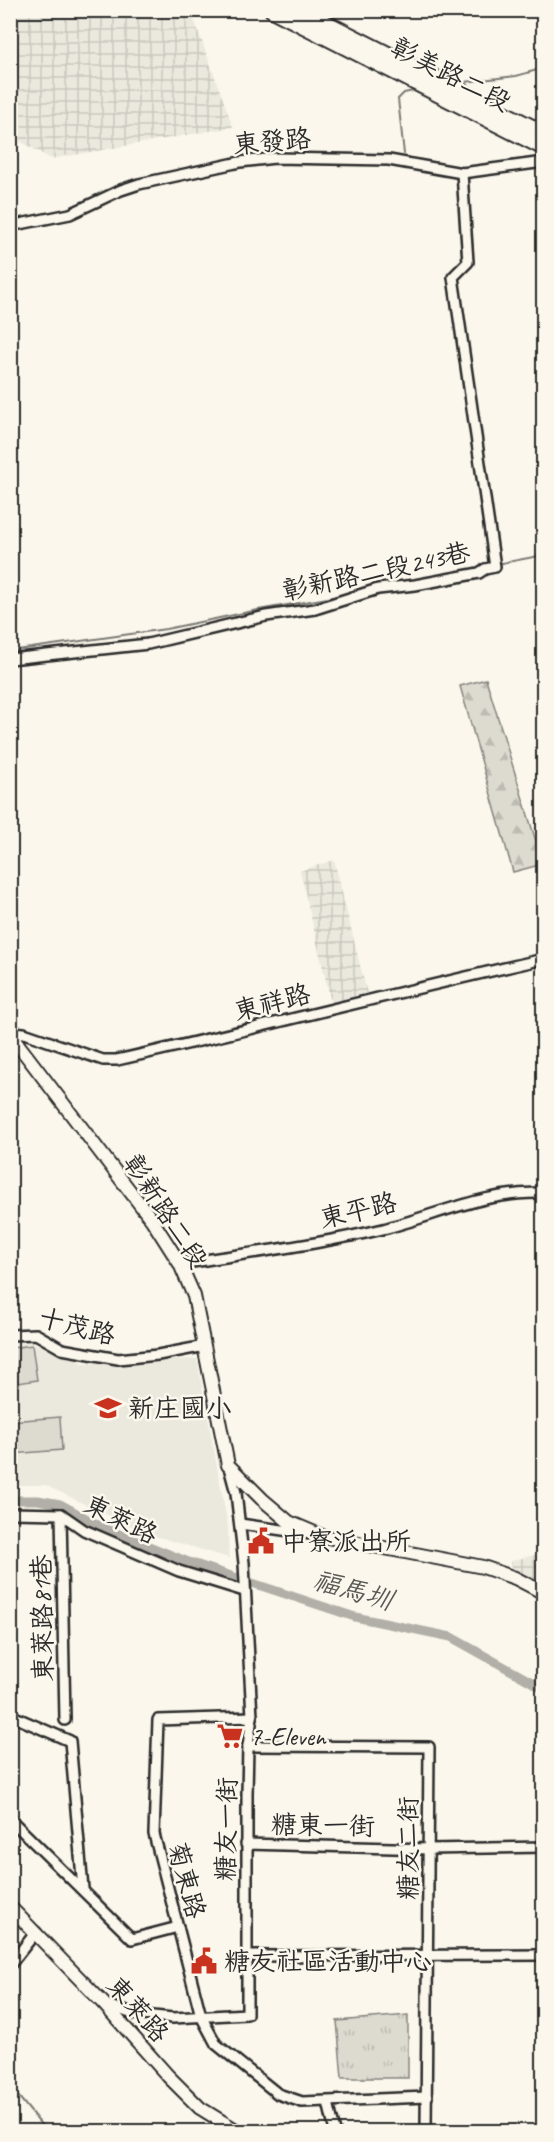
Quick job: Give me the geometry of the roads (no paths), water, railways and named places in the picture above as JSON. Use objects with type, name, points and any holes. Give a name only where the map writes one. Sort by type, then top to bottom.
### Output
[{"type":"main road","name":"彰美路二段","points":[[272,10],[543,148]]},
{"type":"main road","name":"彰美路二段","points":[[301,10],[543,133]]},
{"type":"street","name":"東發路","points":[[10,226],[70,214],[139,184],[240,162],[275,158],[389,160],[462,172],[543,162]]},
{"type":"street","name":"彰新路二段243巷","points":[[10,659],[148,644],[266,616],[315,609],[378,590],[479,573],[494,562],[453,277],[468,262],[462,172]]},
{"type":"street","name":"東祥路","points":[[10,1033],[24,1034],[103,1060],[117,1060],[543,959]]},
{"type":"street","name":"彰新路二段","points":[[10,1033],[152,1220],[180,1264],[194,1296],[228,1465]]},
{"type":"street","name":"東平路","points":[[180,1264],[356,1235],[386,1228],[461,1203],[523,1192],[543,1193]]},
{"type":"street","name":"十茂路","points":[[10,1335],[36,1334],[62,1349],[118,1359],[158,1355],[204,1346]]},
{"type":"street","points":[[228,1465],[236,1493],[244,1563],[252,1717]]},
{"type":"street","points":[[228,1465],[289,1522],[322,1536]]},
{"type":"street","name":"東萊路","points":[[10,1513],[61,1515],[84,1530],[179,1571],[245,1586]]},
{"type":"street","name":"東萊路81巷","points":[[61,1515],[65,1720]]},
{"type":"street","points":[[240,1524],[322,1536],[483,1567],[515,1578],[543,1593]]},
{"type":"street","points":[[10,1714],[70,1741],[83,1889]]},
{"type":"street","name":"糖友一街","points":[[201,2016],[247,2014],[246,1844],[248,1746],[252,1717]]},
{"type":"street","name":"菊東路","points":[[252,1717],[158,1720],[154,1834],[201,2016],[216,2044],[278,2094],[302,2103],[427,2097]]},
{"type":"street","name":"糖友二街","points":[[248,1746],[429,1747],[426,2132]]},
{"type":"street","points":[[10,1819],[132,1939],[178,1927]]},
{"type":"street","name":"糖東一街","points":[[246,1844],[429,1849],[543,1847]]},
{"type":"street","name":"東萊路","points":[[10,1907],[200,2108],[239,2132]]},
{"type":"street","points":[[10,1965],[36,1932]]},
{"type":"street","points":[[247,1956],[543,1955]]},
{"type":"street","points":[[104,2004],[133,2014],[173,2018],[201,2016]]},
{"type":"street","points":[[328,2102],[334,2132]]},
{"type":"street","points":[[459,2132],[514,2132]]},
{"type":"waterway","points":[[456,83],[516,76],[544,68]]},
{"type":"waterway","points":[[404,154],[398,99],[404,93],[418,90]]},
{"type":"waterway","points":[[497,564],[544,555]]},
{"type":"waterway","points":[[430,578],[480,567]]},
{"type":"waterway","points":[[10,651],[166,629],[345,595]]},
{"type":"waterway","points":[[411,985],[544,954]]},
{"type":"waterway","points":[[125,1053],[175,1042]]},
{"type":"waterway","name":"福馬圳","points":[[10,1500],[38,1500],[60,1504],[104,1528],[186,1561],[355,1617],[451,1637],[544,1689]]},
{"type":"waterway","points":[[10,2086],[47,2132]]},
{"type":"place","name":"新庄國小","points":[[108,1408]]},
{"type":"place","name":"中寮派出所","points":[[261,1541]]},
{"type":"place","name":"7-Eleven","points":[[230,1736]]},
{"type":"place","name":"糖友社區活動中心","points":[[204,1961]]}]
